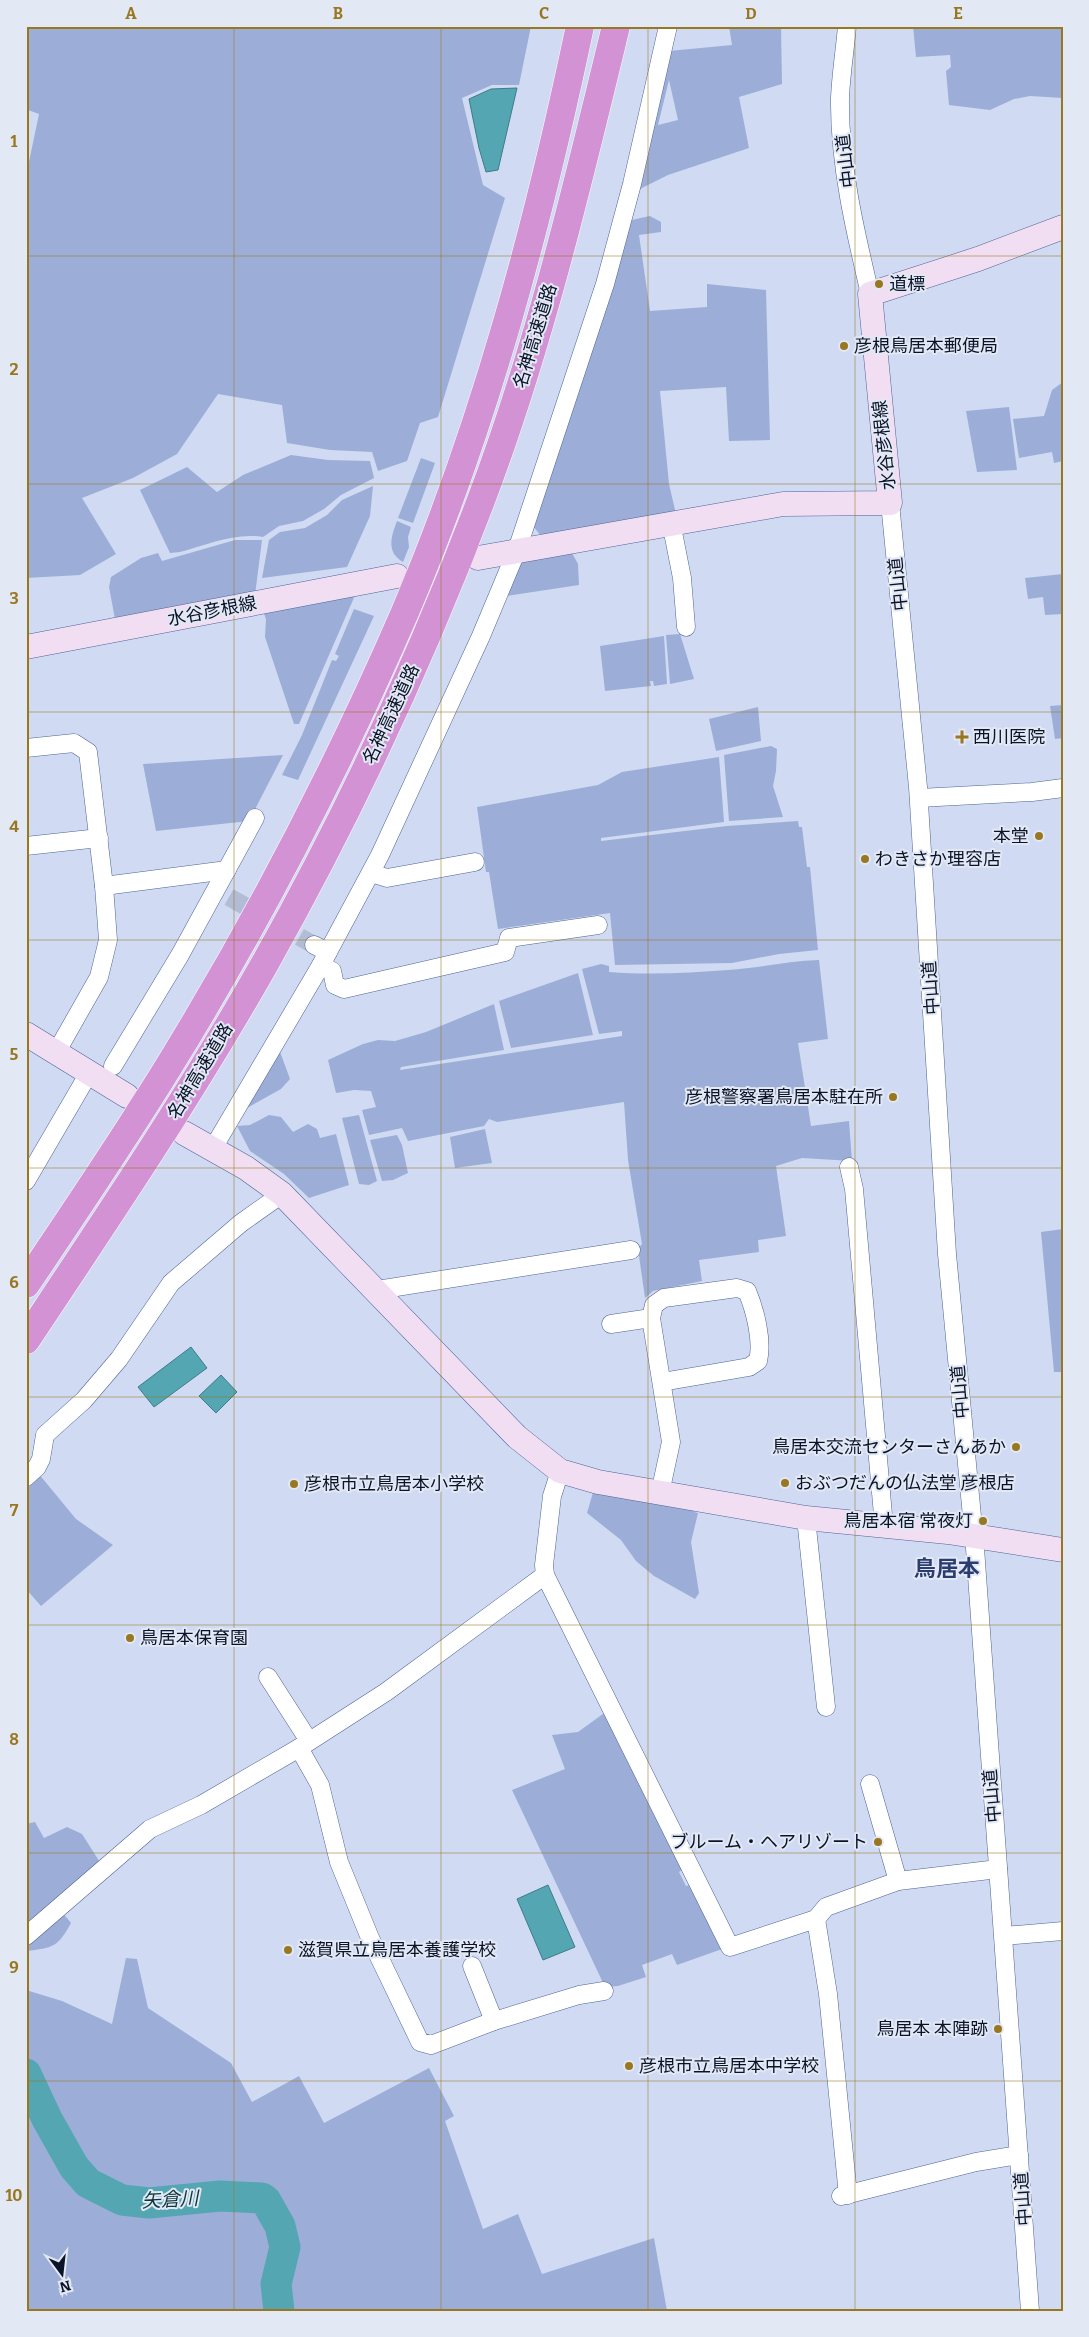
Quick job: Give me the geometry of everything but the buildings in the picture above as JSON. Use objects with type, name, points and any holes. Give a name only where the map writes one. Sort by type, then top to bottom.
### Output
[{"type":"highway","name":"名神高速道路","points":[[26,1284],[168,1068],[236,952],[297,839],[358,717],[406,608],[451,492],[493,370],[529,247],[580,26]]},
{"type":"highway","name":"名神高速道路","points":[[26,1340],[194,1083],[263,966],[325,853],[386,728],[481,501],[524,378],[560,256],[616,26]]},
{"type":"main road","points":[[870,294],[978,259],[1063,227]]},
{"type":"main road","name":"水谷彦根線","points":[[478,558],[671,522],[783,504],[890,503],[870,294]]},
{"type":"main road","name":"水谷彦根線","points":[[26,647],[397,576]]},
{"type":"main road","points":[[26,1034],[127,1096]]},
{"type":"main road","points":[[184,1133],[261,1178],[282,1194],[377,1290],[516,1437],[560,1471],[598,1482],[806,1518],[973,1535],[1063,1550]]},
{"type":"street","points":[[212,1150],[321,954],[371,873],[481,636],[516,550],[605,284],[632,184],[668,26]]},
{"type":"street","name":"中山道","points":[[847,26],[840,99],[844,159],[858,244],[870,294]]},
{"type":"street","name":"中山道","points":[[890,503],[918,798],[947,1254],[973,1535],[1004,1936],[1030,2311]]},
{"type":"street","points":[[671,522],[682,578],[686,627]]},
{"type":"street","points":[[26,748],[74,743],[88,752],[108,925],[106,956],[90,995],[56,1051]]},
{"type":"street","points":[[918,798],[1032,792],[1063,788]]},
{"type":"street","points":[[113,1066],[223,893],[227,870],[255,818]]},
{"type":"street","points":[[26,846],[99,838]]},
{"type":"street","points":[[371,873],[387,878],[475,862]]},
{"type":"street","points":[[104,886],[227,870]]},
{"type":"street","points":[[321,954],[332,971],[335,985],[344,989],[505,952],[509,938],[598,925]]},
{"type":"street","points":[[26,1181],[89,1074]]},
{"type":"street","points":[[849,1168],[854,1188],[884,1526]]},
{"type":"street","points":[[26,1477],[37,1467],[45,1435],[84,1400],[119,1359],[171,1283],[241,1223],[282,1194]]},
{"type":"street","points":[[377,1290],[630,1250]]},
{"type":"street","points":[[660,1493],[671,1442],[651,1318],[654,1305],[664,1298],[737,1288],[748,1291],[752,1302],[760,1352],[758,1362],[749,1367],[662,1382]]},
{"type":"street","points":[[611,1324],[651,1318]]},
{"type":"street","points":[[560,1471],[552,1496],[544,1564],[545,1575],[730,1947],[816,1919],[826,1907],[898,1881],[998,1870]]},
{"type":"street","points":[[806,1518],[826,1707]]},
{"type":"street","points":[[26,1936],[150,1828],[201,1805],[304,1745],[386,1692],[545,1575]]},
{"type":"street","points":[[268,1677],[304,1745],[320,1785],[339,1862],[370,1938],[420,2042],[431,2045],[494,2021],[579,1994],[604,1992]]},
{"type":"street","points":[[870,1784],[898,1881]]},
{"type":"street","points":[[816,1919],[828,1994],[844,2195],[976,2162],[1019,2155]]},
{"type":"street","points":[[1004,1936],[1063,1931]]},
{"type":"street","points":[[472,1966],[494,2021]]},
{"type":"shaded area","points":[[26,26],[531,26],[519,85],[492,85],[462,98],[483,185],[505,198],[438,417],[420,423],[407,461],[378,471],[372,452],[330,450],[287,443],[282,405],[218,394],[177,454],[133,478],[82,498],[116,554],[80,575],[26,578],[26,176],[39,114],[28,110],[26,115]]},
{"type":"shaded area","points":[[729,26],[781,26],[782,84],[739,97],[749,148],[668,175],[634,192],[669,51],[732,45]],"holes":[[[669,80],[678,120],[658,125]]]},
{"type":"shaded area","points":[[913,26],[1063,26],[1063,98],[1030,96],[1014,99],[990,110],[949,105],[946,71],[951,67],[950,55],[916,57]]},
{"type":"shaded area","points":[[517,88],[498,170],[486,172],[469,99],[491,89]]},
{"type":"shaded area","points":[[650,216],[661,222],[661,232],[639,235],[650,311],[707,307],[707,284],[766,290],[770,440],[729,441],[726,387],[660,391],[669,484],[676,514],[541,536],[533,526],[627,221]]},
{"type":"shaded area","points":[[1063,382],[1063,461],[1054,463],[1052,452],[1019,458],[1013,419],[1044,416],[1052,390]]},
{"type":"shaded area","points":[[1009,407],[1017,470],[977,472],[966,411]]},
{"type":"shaded area","points":[[291,455],[328,460],[370,461],[374,478],[341,495],[324,509],[303,521],[279,526],[263,537],[242,536],[170,553],[140,490],[187,467],[217,492],[243,475]]},
{"type":"shaded area","points":[[421,458],[435,463],[413,523],[398,518]]},
{"type":"shaded area","points":[[373,486],[370,516],[347,567],[262,578],[269,540],[280,532],[305,528],[327,515],[342,500]]},
{"type":"shaded area","points":[[397,521],[411,527],[408,537],[409,547],[403,562],[394,554],[391,544]]},
{"type":"shaded area","points":[[235,540],[262,540],[255,595],[115,619],[109,587],[111,577],[141,558],[158,553],[162,561]]},
{"type":"shaded area","points":[[571,551],[578,564],[579,585],[507,596],[523,558]]},
{"type":"shaded area","points":[[1063,574],[1063,614],[1045,615],[1043,597],[1028,599],[1025,578]]},
{"type":"shaded area","points":[[356,593],[299,724],[294,724],[265,637],[266,619],[262,609]]},
{"type":"shaded area","points":[[354,609],[374,616],[298,780],[282,775],[302,735],[332,660],[336,661],[339,656],[335,654]]},
{"type":"shaded area","points":[[680,634],[694,679],[670,684],[666,635]]},
{"type":"shaded area","points":[[664,636],[667,684],[654,686],[653,681],[650,681],[651,686],[605,691],[600,646]]},
{"type":"shaded area","points":[[1063,705],[1063,738],[1055,739],[1050,706]]},
{"type":"shaded area","points":[[758,707],[761,741],[716,751],[709,719]]},
{"type":"shaded area","points":[[771,746],[777,749],[773,786],[783,817],[729,821],[724,755]]},
{"type":"shaded area","points":[[283,755],[249,821],[156,831],[143,764]]},
{"type":"shaded area","points":[[719,757],[724,822],[601,838],[601,841],[727,826],[798,821],[799,827],[802,827],[807,867],[810,867],[818,950],[779,954],[732,963],[615,965],[610,913],[498,929],[489,872],[486,872],[477,807],[598,785],[622,772]]},
{"type":"shaded area","points":[[819,960],[828,1039],[798,1043],[811,1126],[849,1121],[852,1161],[802,1158],[776,1166],[786,1236],[758,1240],[759,1252],[699,1260],[702,1281],[653,1291],[645,1298],[638,1249],[642,1244],[628,1160],[624,1102],[497,1122],[489,1119],[484,1126],[408,1141],[402,1128],[369,1135],[362,1110],[376,1107],[371,1091],[354,1090],[336,1093],[328,1060],[363,1044],[378,1040],[395,1041],[426,1032],[494,1004],[504,1050],[401,1067],[400,1070],[622,1036],[622,1031],[599,1034],[582,969],[601,964],[609,966],[609,972],[669,973],[740,969]]},
{"type":"shaded area","points":[[578,973],[593,1035],[511,1048],[499,1001]]},
{"type":"shaded area","points":[[279,1049],[290,1079],[281,1089],[247,1108],[245,1106]]},
{"type":"shaded area","points":[[269,1115],[281,1117],[293,1132],[308,1124],[317,1129],[320,1138],[336,1134],[349,1185],[309,1198],[284,1174],[250,1151],[237,1126],[250,1125]]},
{"type":"shaded area","points":[[359,1115],[377,1181],[369,1185],[359,1184],[342,1118]]},
{"type":"shaded area","points":[[485,1129],[492,1163],[455,1168],[450,1137]]},
{"type":"shaded area","points":[[397,1135],[402,1145],[408,1173],[393,1180],[382,1181],[370,1140]]},
{"type":"shaded area","points":[[1063,1229],[1063,1372],[1054,1372],[1041,1232]]},
{"type":"shaded area","points":[[191,1347],[207,1368],[154,1407],[138,1387]]},
{"type":"shaded area","points":[[221,1375],[237,1392],[216,1413],[199,1396]]},
{"type":"shaded area","points":[[38,1473],[76,1519],[113,1545],[41,1606],[26,1589],[26,1484]]},
{"type":"shaded area","points":[[594,1489],[694,1507],[694,1512],[698,1513],[691,1542],[699,1593],[695,1599],[654,1576],[636,1561],[621,1540],[587,1513]]},
{"type":"shaded area","points":[[607,1711],[685,1868],[679,1872],[686,1886],[693,1884],[725,1948],[677,1965],[672,1954],[642,1965],[646,1977],[618,1986],[605,1987],[512,1790],[565,1769],[552,1735],[578,1732]]},
{"type":"shaded area","points":[[35,1822],[44,1838],[67,1827],[82,1834],[101,1864],[26,1930],[26,1824]]},
{"type":"shaded area","points":[[548,1885],[575,1947],[543,1960],[517,1899]]},
{"type":"shaded area","points":[[62,1912],[71,1923],[58,1942],[43,1949],[26,1951],[26,1940]]},
{"type":"shaded area","points":[[126,1958],[137,1959],[148,2008],[231,2063],[252,2102],[299,2076],[324,2123],[429,2068],[454,2116],[445,2121],[483,2229],[518,2214],[542,2274],[654,2238],[667,2311],[26,2311],[26,1990],[62,2001],[112,2024]]},
{"type":"waterway","name":"矢倉川","points":[[26,2074],[47,2119],[74,2167],[88,2183],[122,2200],[149,2203],[220,2196],[262,2198],[266,2201],[280,2226],[285,2247],[276,2284],[279,2311]]},
{"type":"tunnel","points":[[229,897],[314,945]]},
{"type":"place","name":"道標","points":[[879,284]]},
{"type":"place","name":"彦根鳥居本郵便局","points":[[844,346]]},
{"type":"place","name":"西川医院","points":[[962,737]]},
{"type":"place","name":"本堂","points":[[1039,836]]},
{"type":"place","name":"わきさか理容店","points":[[865,859]]},
{"type":"place","name":"彦根警察署鳥居本駐在所","points":[[893,1097]]},
{"type":"place","name":"鳥居本交流センターさんあか","points":[[1016,1447]]},
{"type":"place","name":"おぶつだんの仏法堂 彦根店","points":[[785,1483]]},
{"type":"place","name":"彦根市立鳥居本小学校","points":[[294,1484]]},
{"type":"place","name":"鳥居本宿 常夜灯","points":[[983,1521]]},
{"type":"place","name":"鳥居本保育園","points":[[130,1638]]},
{"type":"place","name":"ブルーム・ヘアリゾート","points":[[878,1842]]},
{"type":"place","name":"滋賀県立鳥居本養護学校","points":[[288,1950]]},
{"type":"place","name":"鳥居本 本陣跡","points":[[998,2029]]},
{"type":"place","name":"彦根市立鳥居本中学校","points":[[629,2066]]},
{"type":"district","name":"鳥居本","points":[[947,1568]]}]
